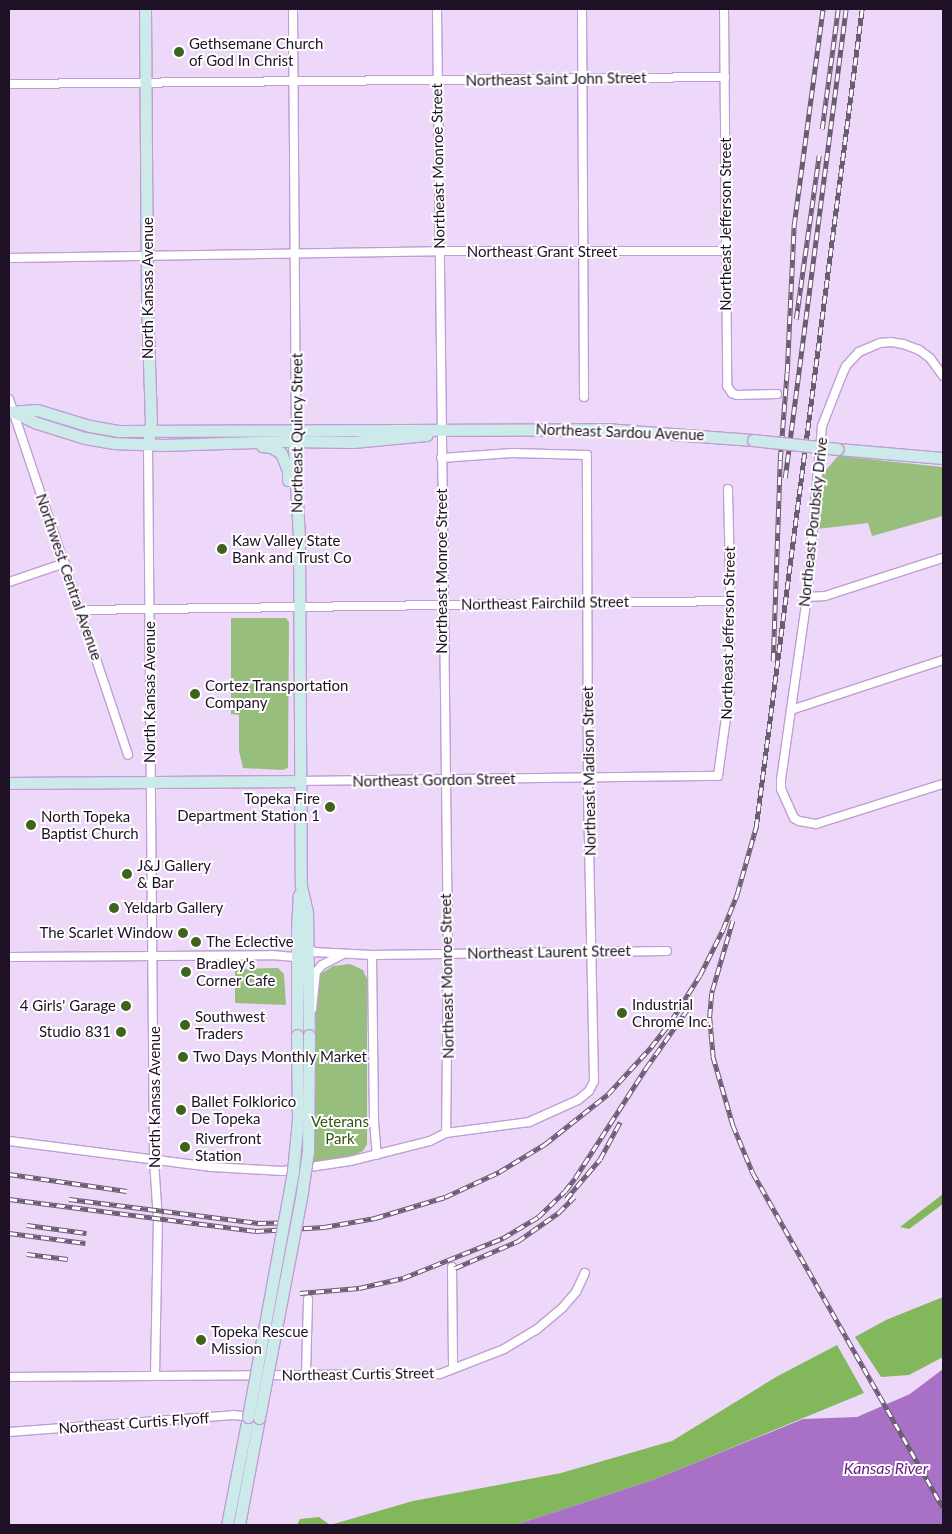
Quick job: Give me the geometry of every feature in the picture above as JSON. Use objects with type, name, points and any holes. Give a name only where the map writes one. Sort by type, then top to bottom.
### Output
[{"type":"main road","name":"North Kansas Avenue","points":[[145,9],[150,431],[148,444]]},
{"type":"main road","points":[[11,412],[37,410],[104,429],[296,436]]},
{"type":"main road","points":[[11,412],[37,423],[85,438],[113,443],[225,444],[271,447],[281,453],[288,470],[290,501],[298,522]]},
{"type":"main road","name":"Northeast Sardou Avenue","points":[[296,436],[432,428],[441,431],[614,429],[943,456]]},
{"type":"main road","points":[[225,444],[296,436]]},
{"type":"main road","name":"Northeast Quincy Street","points":[[296,436],[295,491],[298,522],[301,886],[298,903],[297,958],[305,1033]]},
{"type":"main road","name":"Northeast Gordon Street","points":[[9,783],[300,781]]},
{"type":"main road","name":"Northeast Quincy Street","points":[[301,886],[307,913],[305,1033]]},
{"type":"main road","points":[[239,1525],[253,1417],[294,1171],[305,1033]]},
{"type":"main road","points":[[227,1525],[253,1417]]},
{"type":"street","name":"Northeast Quincy Street","points":[[293,9],[296,436]]},
{"type":"street","name":"Northeast Monroe Street","points":[[437,9],[444,779],[448,954],[446,1133]]},
{"type":"street","points":[[582,9],[584,397]]},
{"type":"street","name":"Northeast Jefferson Street","points":[[724,9],[727,386],[732,393],[737,395],[777,394]]},
{"type":"street","name":"Northeast Saint John Street","points":[[9,84],[725,78]]},
{"type":"street","name":"Northeast Grant Street","points":[[9,258],[439,251],[583,253],[726,251]]},
{"type":"street","name":"Northeast Porubsky Drive","points":[[943,376],[930,358],[919,350],[891,342],[869,346],[859,352],[846,366],[822,426],[807,596],[781,780],[784,798],[794,818],[799,822],[816,824],[943,784]]},
{"type":"street","name":"Northwest Central Avenue","points":[[9,399],[11,412],[65,563],[128,755]]},
{"type":"street","name":"North Kansas Avenue","points":[[148,444],[154,956],[154,1161],[158,1219],[155,1376]]},
{"type":"street","name":"Northeast Madison Street","points":[[441,458],[512,453],[587,455],[587,603],[594,1081],[585,1096],[529,1122],[446,1133]]},
{"type":"street","name":"Northeast Jefferson Street","points":[[718,776],[729,699],[728,489]]},
{"type":"street","points":[[807,596],[825,596],[943,558]]},
{"type":"street","points":[[9,582],[65,563]]},
{"type":"street","name":"Northeast Fairchild Street","points":[[80,610],[730,600]]},
{"type":"street","points":[[791,710],[943,660]]},
{"type":"street","name":"Northeast Gordon Street","points":[[300,781],[718,776]]},
{"type":"street","name":"Northeast Laurent Street","points":[[307,947],[314,952],[342,955],[667,951]]},
{"type":"street","points":[[9,958],[272,955],[297,958]]},
{"type":"street","name":"Northeast Laurent Street","points":[[305,1033],[316,972],[322,965],[342,955]]},
{"type":"street","points":[[372,955],[374,1122],[377,1155]]},
{"type":"street","points":[[9,1141],[154,1161],[267,1172],[318,1167],[377,1155],[430,1141],[446,1133]]},
{"type":"street","points":[[452,1267],[453,1367]]},
{"type":"street","name":"Northeast Curtis Street","points":[[9,1377],[440,1374],[453,1367],[504,1349],[536,1330],[563,1307],[576,1292],[585,1273]]},
{"type":"street","points":[[306,1376],[308,1299]]},
{"type":"street","name":"Northeast Curtis Flyoff","points":[[9,1432],[221,1416],[253,1417]]},
{"type":"green space","points":[[838,456],[943,467],[943,516],[872,536],[868,523],[817,529],[821,476]]},
{"type":"green space","points":[[231,618],[286,618],[289,622],[288,768],[282,770],[243,768],[239,751],[239,715],[231,714]]},
{"type":"green space","name":"Veterans Park","points":[[350,964],[363,970],[367,979],[367,1144],[363,1151],[354,1155],[311,1163],[315,1016],[319,975],[333,966]]},
{"type":"green space","points":[[278,968],[284,974],[286,1005],[235,1003],[235,969]]},
{"type":"green space","points":[[943,1194],[943,1204],[909,1229],[900,1227]]},
{"type":"green space","points":[[943,1297],[943,1357],[909,1375],[881,1377],[855,1337],[886,1320]]},
{"type":"green space","points":[[837,1345],[864,1393],[653,1480],[515,1525],[330,1525],[413,1501],[561,1473],[672,1441],[776,1377]]},
{"type":"green space","points":[[319,1517],[330,1525],[297,1525],[300,1519]]},
{"type":"water","name":"Kansas River","points":[[943,1369],[943,1525],[515,1525],[653,1480],[803,1419],[857,1417],[910,1394]]},
{"type":"railway","points":[[773,661],[780,460],[787,372],[794,225],[823,9]]},
{"type":"railway","points":[[822,129],[838,9]]},
{"type":"railway","points":[[785,478],[846,9]]},
{"type":"railway","points":[[9,1199],[256,1231],[324,1227],[375,1218],[445,1197],[499,1172],[545,1144],[608,1094],[651,1047],[671,1021],[700,975],[723,929],[737,894],[756,827],[862,9]]},
{"type":"railway","points":[[796,319],[819,156]]},
{"type":"railway","points":[[733,921],[712,993],[710,1018],[713,1056],[733,1125],[753,1173],[943,1508]]},
{"type":"railway","points":[[300,1293],[359,1288],[403,1278],[503,1238],[538,1217],[565,1191],[575,1178],[646,1068],[689,1007]]},
{"type":"railway","points":[[566,1199],[600,1159],[620,1122]]},
{"type":"railway","points":[[9,1174],[127,1191]]},
{"type":"railway","points":[[455,1268],[518,1241],[558,1213],[574,1197]]},
{"type":"railway","points":[[69,1199],[258,1223],[300,1222]]},
{"type":"railway","points":[[27,1225],[86,1233]]},
{"type":"railway","points":[[9,1233],[85,1243]]},
{"type":"railway","points":[[27,1254],[68,1259]]},
{"type":"place","name":"Gethsemane Church of God In Christ","points":[[179,52]]},
{"type":"place","name":"Kaw Valley State Bank and Trust Co","points":[[222,549]]},
{"type":"place","name":"Cortez Transportation Company","points":[[195,694]]},
{"type":"place","name":"Topeka Fire Department Station 1","points":[[330,807]]},
{"type":"place","name":"North Topeka Baptist Church","points":[[31,825]]},
{"type":"place","name":"J&J Gallery & Bar","points":[[127,874]]},
{"type":"place","name":"Yeldarb Gallery","points":[[114,908]]},
{"type":"place","name":"The Scarlet Window","points":[[183,933]]},
{"type":"place","name":"The Eclective","points":[[196,942]]},
{"type":"place","name":"Bradley's Corner Cafe","points":[[186,972]]},
{"type":"place","name":"4 Girls' Garage","points":[[126,1006]]},
{"type":"place","name":"Industrial Chrome Inc.","points":[[622,1013]]},
{"type":"place","name":"Southwest Traders","points":[[185,1025]]},
{"type":"place","name":"Studio 831","points":[[121,1032]]},
{"type":"place","name":"Two Days Monthly Market","points":[[183,1057]]},
{"type":"place","name":"Ballet Folklorico De Topeka","points":[[181,1110]]},
{"type":"place","name":"Riverfront Station","points":[[185,1147]]},
{"type":"place","name":"Topeka Rescue Mission","points":[[201,1340]]}]
